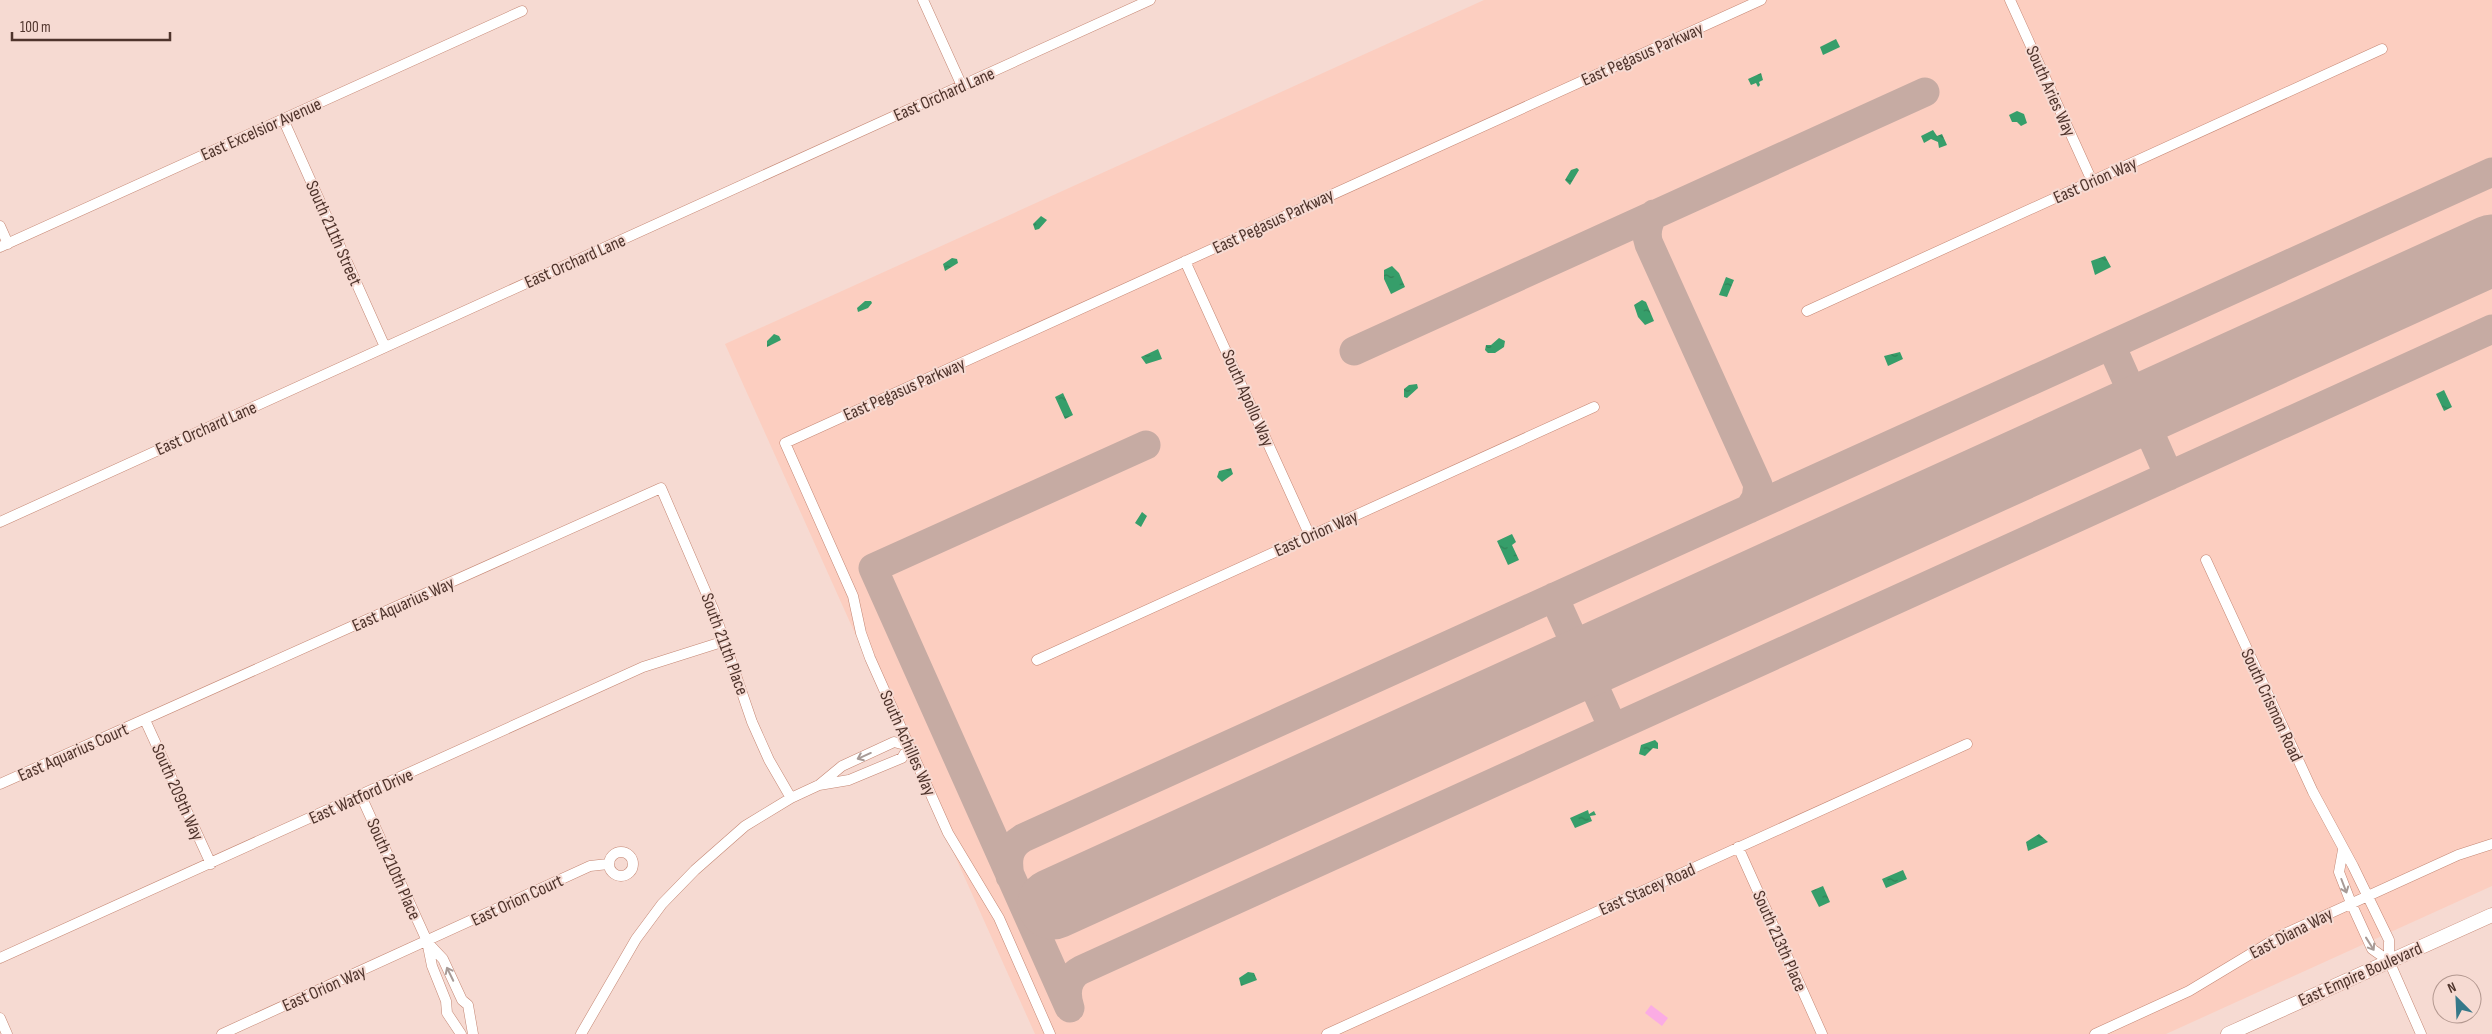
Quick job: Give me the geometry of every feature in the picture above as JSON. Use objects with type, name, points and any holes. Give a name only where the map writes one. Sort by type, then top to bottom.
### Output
[{"type":"street","points":[[923,0],[962,86]]},
{"type":"street","name":"East Orchard Lane","points":[[0,522],[1150,0]]},
{"type":"street","name":"East Pegasus Parkway","points":[[785,442],[1761,0]]},
{"type":"street","name":"South Aries Way","points":[[2010,0],[2092,181]]},
{"type":"street","name":"East Excelsior Avenue","points":[[4,246],[522,11]]},
{"type":"street","name":"East Orion Way","points":[[1807,310],[2382,49]]},
{"type":"street","name":"South 211th Street","points":[[283,119],[385,347]]},
{"type":"street","points":[[0,226],[4,246]]},
{"type":"street","name":"South Apollo Way","points":[[1185,261],[1310,536]]},
{"type":"street","name":"East Orion Way","points":[[1037,660],[1594,407]]},
{"type":"street","name":"South Achilles Way","points":[[785,442],[853,596],[861,633],[870,658],[909,746],[956,850],[999,918],[1050,1034]]},
{"type":"street","name":"South 211th Place","points":[[661,488],[726,641],[752,722],[769,760],[791,798]]},
{"type":"street","name":"East Aquarius Way","points":[[146,720],[661,488]]},
{"type":"street","name":"South Crismon Road","points":[[2206,560],[2313,792],[2389,940],[2389,961]]},
{"type":"street","name":"East Watford Drive","points":[[0,958],[644,667],[726,641]]},
{"type":"street","name":"East Aquarius Court","points":[[0,784],[146,720]]},
{"type":"street","name":"South 209th Way","points":[[146,720],[211,864]]},
{"type":"street","points":[[581,1034],[636,939],[662,904],[695,870],[745,826],[791,798],[819,785],[842,766],[894,742],[909,746],[902,758],[849,780],[819,785]]},
{"type":"street","name":"East Stacey Road","points":[[1327,1034],[1967,744]]},
{"type":"street","name":"South 210th Place","points":[[361,796],[426,941],[432,966],[447,1007],[448,1016],[461,1034]]},
{"type":"street","name":"East Diana Way","points":[[2095,1034],[2189,991],[2262,945],[2458,855],[2492,844]]},
{"type":"street","name":"South 213th Place","points":[[1738,847],[1822,1034]]},
{"type":"street","points":[[2343,850],[2338,872],[2351,903],[2372,949],[2389,961],[2421,1034]]},
{"type":"street","name":"East Orion Court","points":[[426,941],[590,866],[608,864]]},
{"type":"street","name":"East Empire Boulevard","points":[[2228,1034],[2492,915]]},
{"type":"street","name":"East Orion Way","points":[[222,1034],[426,941]]},
{"type":"street","name":"South 210th Place","points":[[426,941],[442,959],[462,1000],[470,1008],[473,1034]]},
{"type":"street","points":[[447,1007],[462,1000]]},
{"type":"street","points":[[0,1018],[7,1034]]},
{"type":"shaded area","points":[[1484,0],[2492,0],[2492,886],[2166,1034],[1035,1034],[725,344]]},
{"type":"shaded area","points":[[1651,1005],[1668,1018],[1662,1026],[1645,1013]]},
{"type":"water","points":[[1836,39],[1840,47],[1823,55],[1820,47]]},
{"type":"water","points":[[1761,73],[1763,80],[1759,82],[1760,85],[1758,87],[1756,83],[1751,85],[1748,79]]},
{"type":"water","points":[[2017,111],[2024,114],[2027,123],[2021,126],[2017,122],[2012,122],[2009,115]]},
{"type":"water","points":[[1933,130],[1937,136],[1942,134],[1947,145],[1939,148],[1938,142],[1931,139],[1924,143],[1921,136]]},
{"type":"water","points":[[1577,168],[1579,170],[1570,185],[1565,180],[1571,170]]},
{"type":"water","points":[[1041,216],[1047,220],[1039,229],[1035,230],[1033,224]]},
{"type":"water","points":[[2105,256],[2111,267],[2095,275],[2091,261]]},
{"type":"water","points":[[952,258],[957,259],[958,263],[945,271],[943,264]]},
{"type":"water","points":[[1392,266],[1399,273],[1405,287],[1391,294],[1384,279],[1384,270]]},
{"type":"water","points":[[1726,277],[1734,280],[1727,297],[1719,295]]},
{"type":"water","points":[[1642,300],[1646,302],[1654,321],[1645,325],[1638,317],[1634,305]]},
{"type":"water","points":[[865,301],[871,301],[872,303],[868,308],[858,312],[857,308]]},
{"type":"water","points":[[774,334],[779,336],[781,340],[767,347],[767,341]]},
{"type":"water","points":[[1499,338],[1505,341],[1504,347],[1495,353],[1488,353],[1485,350],[1486,345],[1491,345]]},
{"type":"water","points":[[1158,349],[1162,359],[1146,364],[1141,357]]},
{"type":"water","points":[[1900,352],[1903,359],[1888,366],[1884,356]]},
{"type":"water","points":[[1417,384],[1418,388],[1407,398],[1404,397],[1404,389],[1409,385]]},
{"type":"water","points":[[2444,390],[2452,407],[2444,411],[2436,394]]},
{"type":"water","points":[[1063,393],[1073,415],[1065,419],[1055,397]]},
{"type":"water","points":[[1231,468],[1233,474],[1222,482],[1217,477],[1219,471]]},
{"type":"water","points":[[1142,512],[1147,516],[1141,527],[1135,523]]},
{"type":"water","points":[[1512,534],[1516,542],[1512,545],[1519,560],[1508,565],[1497,541]]},
{"type":"water","points":[[1655,740],[1658,743],[1658,749],[1653,748],[1645,756],[1639,754],[1641,745]]},
{"type":"water","points":[[1588,810],[1589,814],[1594,811],[1596,815],[1590,816],[1592,821],[1575,828],[1570,818]]},
{"type":"water","points":[[2039,834],[2048,842],[2028,851],[2026,842]]},
{"type":"water","points":[[1903,870],[1907,879],[1886,888],[1882,879]]},
{"type":"water","points":[[1823,886],[1830,902],[1819,907],[1811,891]]},
{"type":"water","points":[[1248,972],[1254,973],[1257,980],[1241,986],[1239,978]]},
{"type":"taxiway","points":[[1354,351],[1925,92]]},
{"type":"taxiway","points":[[1010,876],[1010,854],[1014,845],[1023,838],[2492,172]]},
{"type":"taxiway","points":[[1654,214],[1648,228],[1649,244],[1758,485],[1756,498],[1749,509]]},
{"type":"taxiway","points":[[1070,1008],[1068,986],[1072,977],[1081,970],[2492,329]]},
{"type":"taxiway","points":[[2111,345],[2169,476]]},
{"type":"taxiway","points":[[1069,1007],[873,568],[1146,445]]},
{"type":"taxiway","points":[[1554,597],[1613,728]]},
{"type":"taxiway","points":[[1040,942],[1040,921],[1044,912],[1053,904]]},
{"type":"runway","points":[[1053,904],[2492,250]]}]
